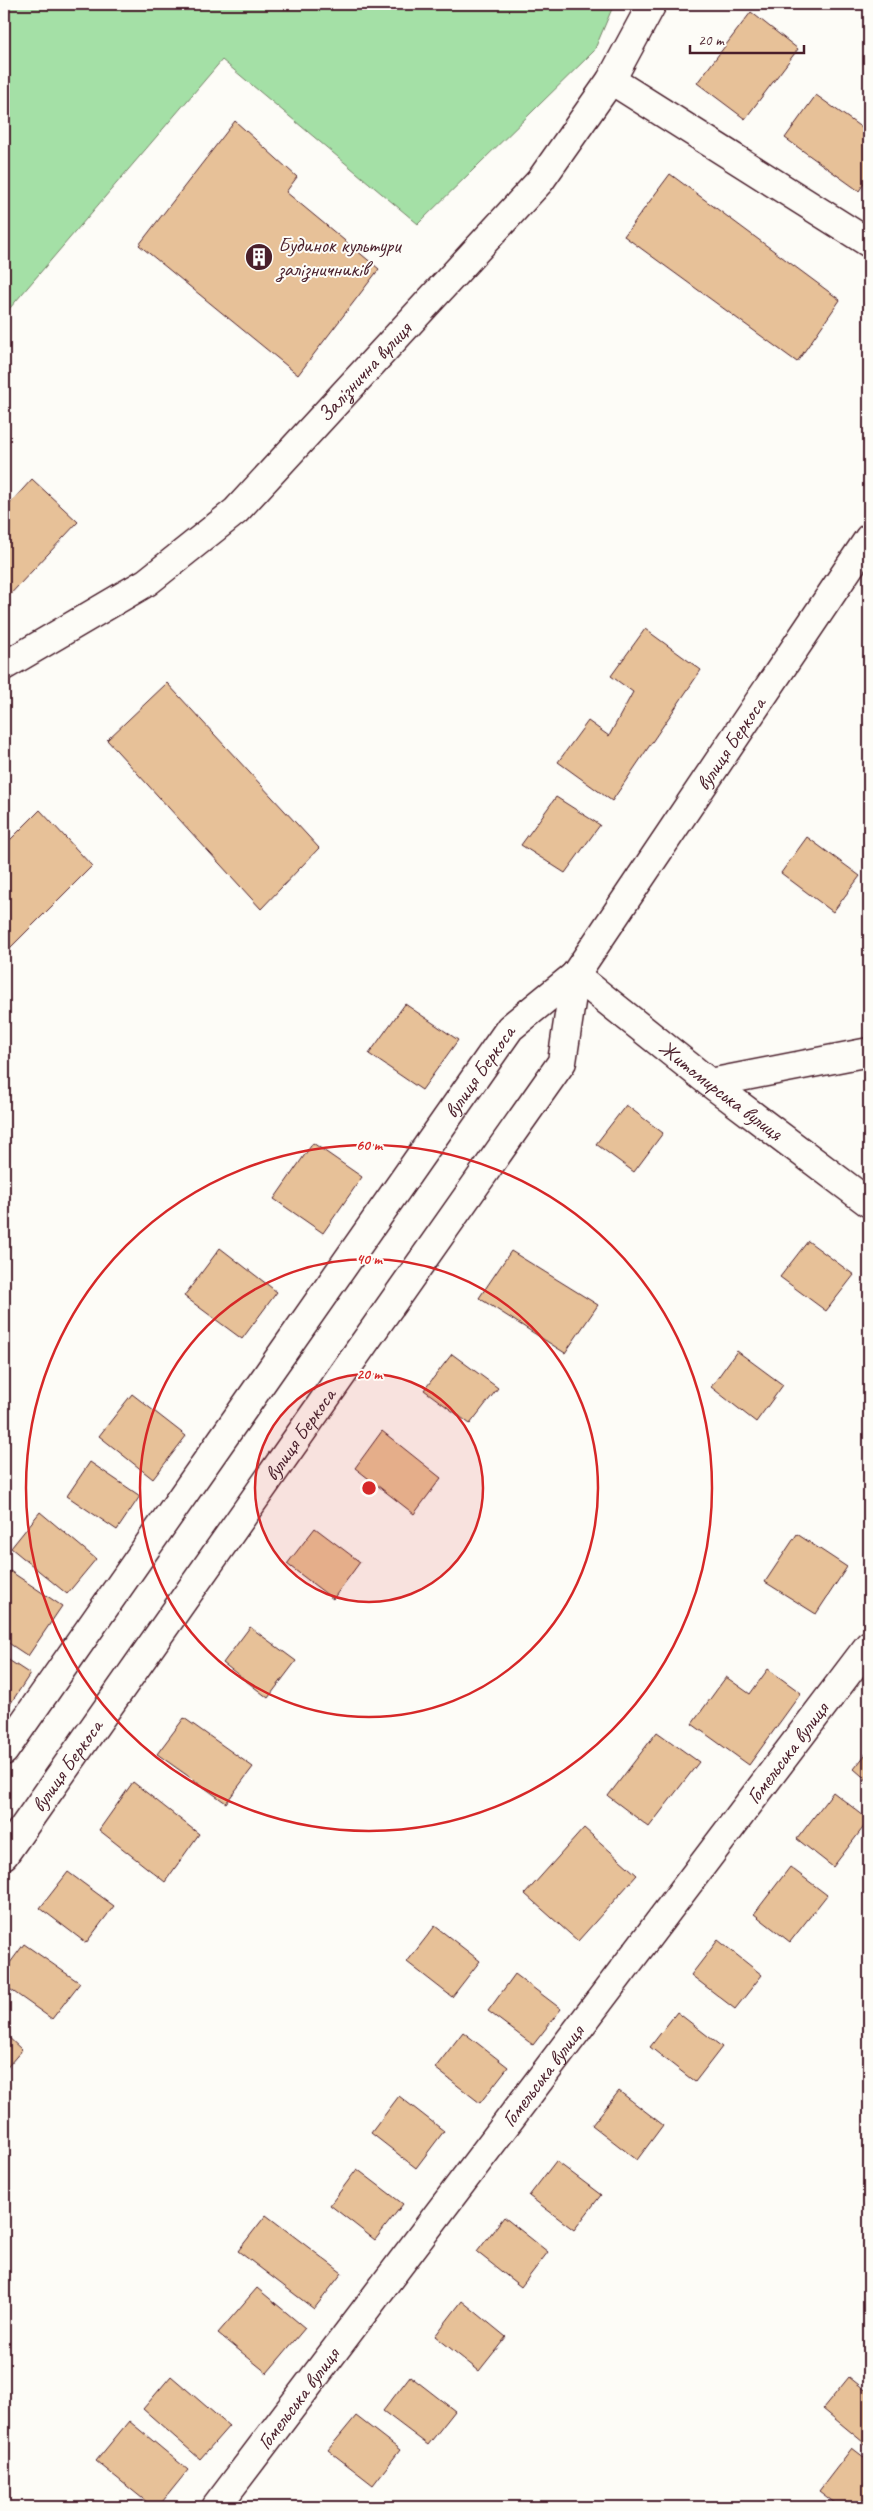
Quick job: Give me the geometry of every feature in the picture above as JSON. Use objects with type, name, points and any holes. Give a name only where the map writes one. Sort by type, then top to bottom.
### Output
[{"type":"street","name":"Залізнична вулиця","points":[[4,666],[147,582],[236,510],[540,181],[612,80],[652,4]]},
{"type":"street","points":[[612,80],[869,243]]},
{"type":"street","name":"вулиця Беркоса","points":[[4,1751],[510,1028],[576,976],[869,538]]},
{"type":"street","name":"вулиця Беркоса","points":[[4,1856],[562,1062],[576,976]]},
{"type":"street","name":"Житомирська вулиця","points":[[576,976],[710,1083],[869,1203]]},
{"type":"street","points":[[710,1083],[869,1052]]},
{"type":"street","name":"Гомельська вулиця","points":[[216,2507],[869,1645]]},
{"type":"green space","points":[[4,4],[614,4],[594,51],[418,224],[222,60],[4,315]]},
{"type":"building","points":[[751,12],[798,49],[745,119],[697,83]]},
{"type":"building","points":[[816,95],[869,133],[869,176],[859,191],[785,138]]},
{"type":"building","name":"Будинок культури залізничників","points":[[235,121],[297,177],[286,192],[379,269],[298,375],[139,245]]},
{"type":"building","points":[[670,174],[840,300],[797,362],[624,236]]},
{"type":"building","points":[[32,479],[78,522],[4,601],[4,510]]},
{"type":"building","points":[[645,629],[701,670],[612,801],[558,762],[588,721],[609,736],[633,692],[611,676]]},
{"type":"building","points":[[167,683],[319,848],[261,909],[107,740]]},
{"type":"building","points":[[556,797],[600,825],[565,873],[521,845]]},
{"type":"building","points":[[40,810],[92,866],[4,954],[4,846]]},
{"type":"building","points":[[807,837],[860,876],[833,912],[781,873]]},
{"type":"building","points":[[405,1004],[458,1040],[422,1090],[369,1054]]},
{"type":"building","points":[[626,1105],[663,1133],[634,1172],[596,1144]]},
{"type":"building","points":[[313,1143],[362,1177],[323,1233],[274,1199]]},
{"type":"building","points":[[808,1241],[854,1275],[826,1311],[780,1277]]},
{"type":"building","points":[[220,1248],[277,1292],[242,1339],[184,1296]]},
{"type":"building","points":[[511,1251],[598,1305],[565,1353],[479,1298]]},
{"type":"building","points":[[737,1351],[783,1385],[756,1422],[711,1387]]},
{"type":"building","points":[[452,1354],[498,1388],[470,1424],[424,1390]]},
{"type":"building","points":[[132,1394],[186,1436],[153,1479],[99,1436]]},
{"type":"building","points":[[382,1431],[441,1478],[414,1514],[355,1468]]},
{"type":"building","points":[[90,1462],[140,1496],[117,1530],[67,1496]]},
{"type":"building","points":[[40,1512],[96,1559],[67,1594],[11,1548]]},
{"type":"building","points":[[315,1528],[360,1562],[333,1599],[287,1564]]},
{"type":"building","points":[[797,1534],[847,1567],[816,1614],[765,1582]]},
{"type":"building","points":[[10,1571],[62,1606],[28,1656],[4,1640],[4,1580]]},
{"type":"building","points":[[250,1627],[296,1661],[268,1698],[223,1663]]},
{"type":"building","points":[[4,1657],[30,1674],[7,1709],[4,1706]]},
{"type":"building","points":[[768,1669],[801,1693],[749,1765],[692,1724],[726,1677],[750,1694]]},
{"type":"building","points":[[184,1718],[253,1767],[226,1803],[157,1754]]},
{"type":"building","points":[[657,1732],[699,1762],[649,1827],[608,1796]]},
{"type":"building","points":[[869,1750],[869,1782],[854,1769]]},
{"type":"building","points":[[133,1782],[199,1834],[165,1882],[99,1830]]},
{"type":"building","points":[[833,1792],[869,1820],[833,1867],[797,1839]]},
{"type":"building","points":[[584,1828],[637,1875],[578,1941],[525,1894]]},
{"type":"building","points":[[790,1867],[827,1895],[790,1942],[754,1914]]},
{"type":"building","points":[[68,1872],[114,1906],[86,1943],[40,1908]]},
{"type":"building","points":[[435,1926],[480,1961],[452,1997],[407,1962]]},
{"type":"building","points":[[718,1940],[762,1975],[735,2009],[691,1975]]},
{"type":"building","points":[[24,1944],[80,1983],[52,2019],[4,1985],[4,1971]]},
{"type":"building","points":[[515,1974],[561,2009],[533,2045],[488,2011]]},
{"type":"building","points":[[677,2012],[722,2047],[695,2082],[650,2047]]},
{"type":"building","points":[[463,2032],[508,2067],[480,2103],[435,2068]]},
{"type":"building","points":[[4,2033],[22,2050],[4,2071]]},
{"type":"building","points":[[619,2091],[663,2125],[637,2160],[592,2125]]},
{"type":"building","points":[[399,2096],[444,2131],[416,2168],[371,2133]]},
{"type":"building","points":[[556,2161],[601,2195],[574,2230],[529,2196]]},
{"type":"building","points":[[357,2169],[403,2204],[375,2240],[330,2205]]},
{"type":"building","points":[[266,2215],[342,2273],[314,2309],[238,2251]]},
{"type":"building","points":[[504,2217],[548,2252],[521,2287],[477,2252]]},
{"type":"building","points":[[257,2288],[305,2328],[267,2373],[218,2333]]},
{"type":"building","points":[[462,2301],[506,2337],[479,2371],[435,2336]]},
{"type":"building","points":[[171,2376],[229,2426],[200,2459],[143,2409]]},
{"type":"building","points":[[410,2376],[455,2411],[428,2445],[383,2411]]},
{"type":"building","points":[[849,2377],[869,2393],[869,2447],[823,2409]]},
{"type":"building","points":[[356,2416],[400,2450],[373,2485],[328,2450]]},
{"type":"building","points":[[129,2421],[188,2470],[158,2507],[153,2507],[96,2461]]},
{"type":"building","points":[[852,2448],[869,2461],[869,2493],[859,2507],[840,2507],[819,2491]]},
{"type":"place","name":"Будинок культури залізничників","points":[[259,257]]}]
